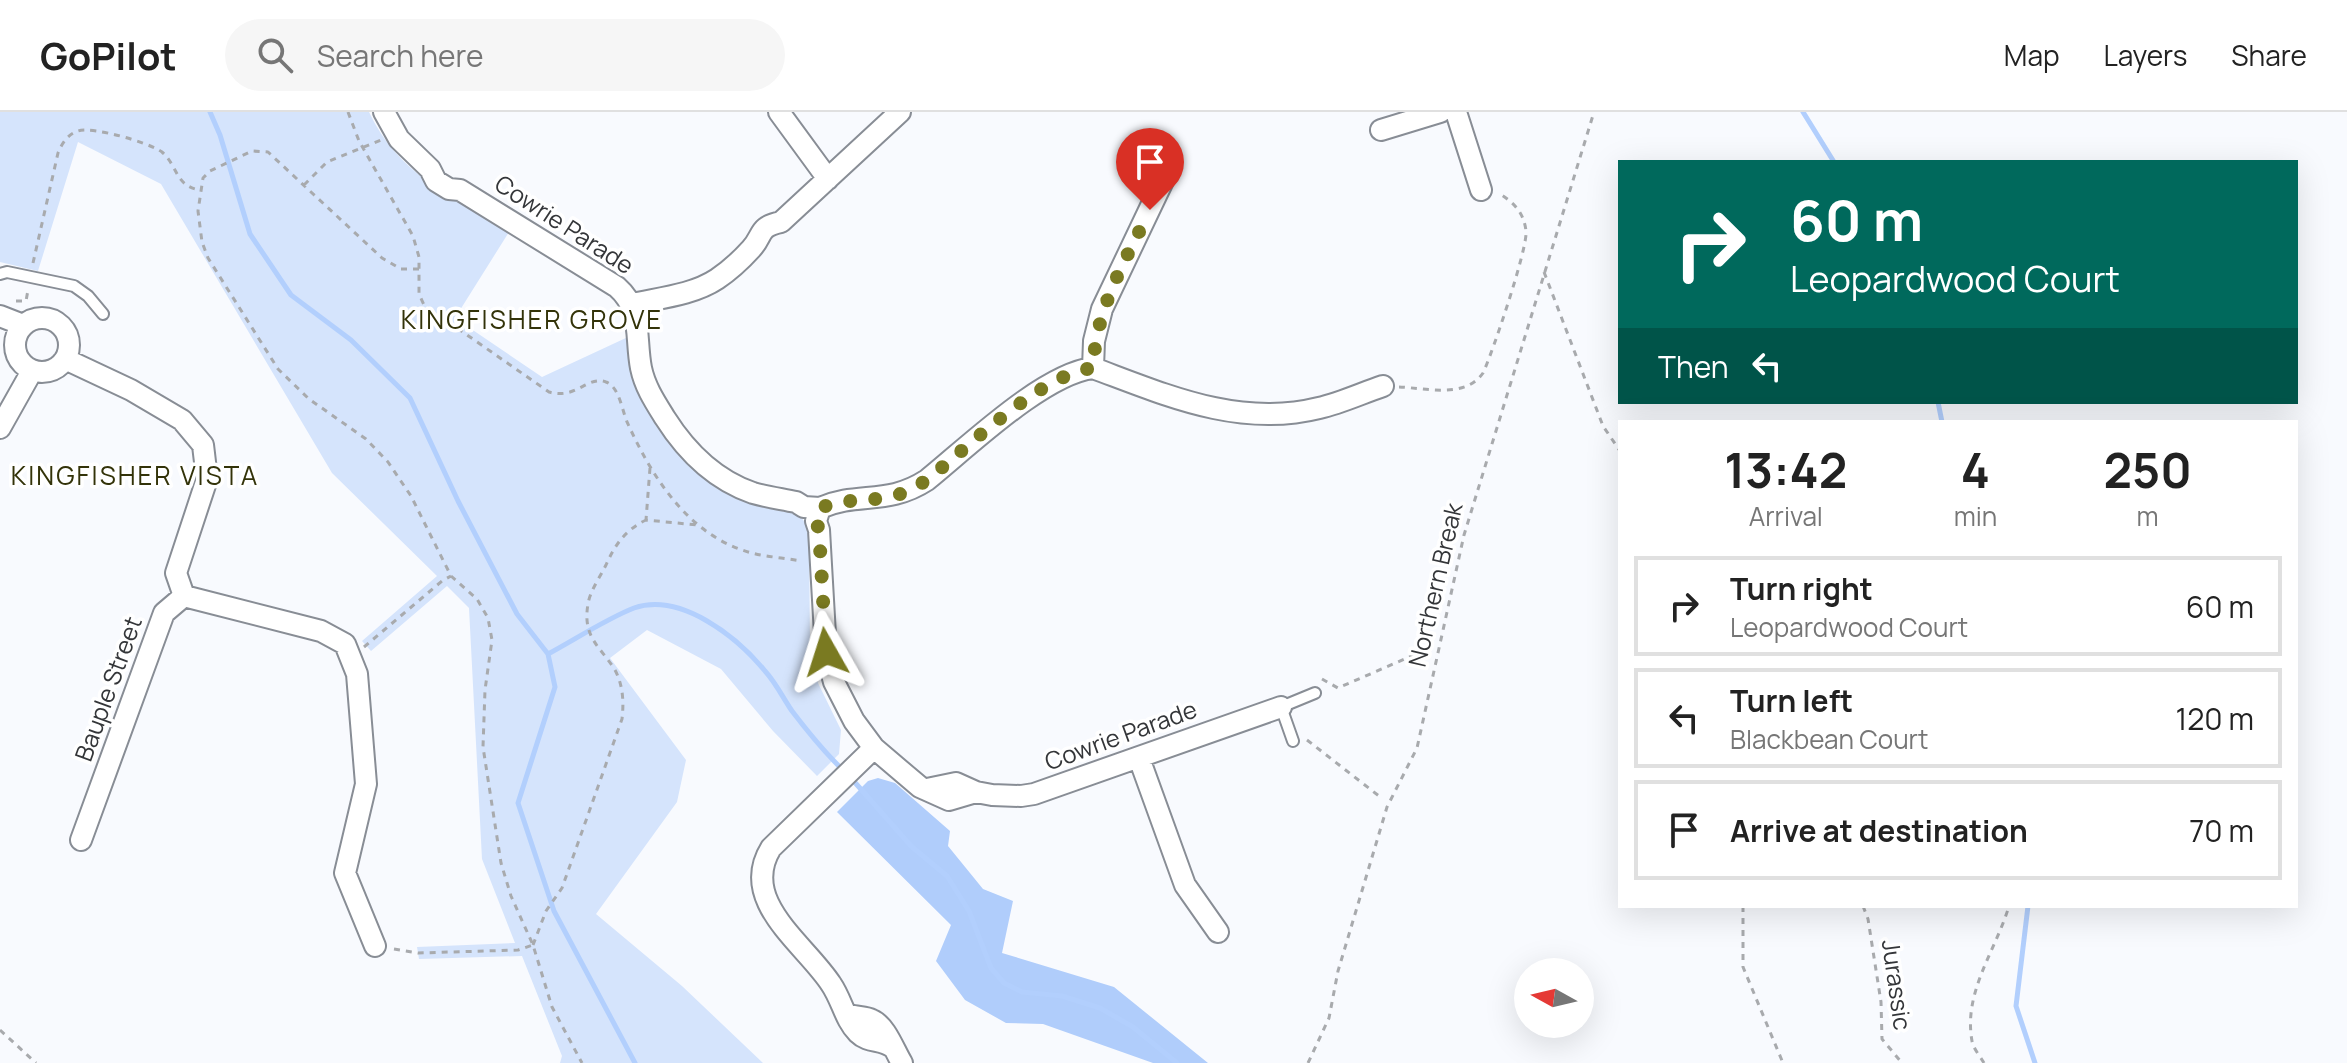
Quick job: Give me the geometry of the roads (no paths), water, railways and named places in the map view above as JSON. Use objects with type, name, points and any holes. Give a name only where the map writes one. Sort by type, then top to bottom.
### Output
[{"type":"street","name":"Cowrie Parade","points":[[384,112],[395,133],[408,150],[430,169],[436,181],[449,189],[460,190],[617,287],[632,304],[645,381],[684,446],[717,475],[739,487],[796,502],[804,507],[820,508],[816,521],[819,530],[823,633],[830,667],[847,709],[874,748],[915,783],[949,800],[976,792],[1007,797],[1034,794],[1281,707]]},
{"type":"street","points":[[779,112],[828,179]]},
{"type":"street","points":[[632,304],[711,283],[754,246],[767,245],[778,234],[781,222],[900,112]]},
{"type":"street","points":[[1381,130],[1440,112]]},
{"type":"street","points":[[1456,112],[1481,190]]},
{"type":"street","points":[[1093,368],[1094,341],[1102,309],[1163,181]]},
{"type":"street","points":[[6,309],[23,325]]},
{"type":"street","points":[[39,318],[56,322],[68,339],[65,359],[51,371],[32,371],[19,360],[15,347],[23,325],[39,318]]},
{"type":"street","points":[[65,359],[131,390],[182,420],[203,445],[207,479],[176,573],[184,596],[321,631],[345,644],[357,674],[366,784],[345,873],[375,946]]},
{"type":"street","points":[[820,508],[842,500],[883,498],[907,491],[927,480],[1035,392],[1059,378],[1093,368],[1192,404],[1238,413],[1301,412],[1383,386]]},
{"type":"street","points":[[0,428],[32,371]]},
{"type":"street","name":"Bauple Street","points":[[81,840],[164,613],[184,596]]},
{"type":"street","points":[[874,748],[771,848],[763,866],[761,884],[770,909],[827,978],[860,1034],[897,1055]]},
{"type":"street","points":[[1139,758],[1185,885],[1218,932]]},
{"type":"lane","points":[[0,274],[7,272],[74,286],[88,296],[103,314]]},
{"type":"lane","name":"Cowrie Parade","points":[[1281,707],[1315,693]]},
{"type":"lane","points":[[1281,707],[1296,740]]},
{"type":"waterway","points":[[210,112],[250,234],[291,295],[351,340],[410,398],[458,501],[517,614],[548,654],[555,687],[518,803],[554,911],[635,1063]]},
{"type":"waterway","points":[[1803,112],[1833,160]]},
{"type":"waterway","points":[[1938,404],[1942,420]]},
{"type":"waterway","points":[[548,654],[634,608],[670,606],[689,612],[724,632],[753,658],[773,680],[804,727],[844,771]]},
{"type":"waterway","points":[[851,778],[911,846],[947,876],[969,911],[991,968],[1004,983],[1022,992],[1062,996],[1100,1008],[1133,1027],[1177,1063]]},
{"type":"waterway","points":[[2028,908],[2016,1006],[2035,1063]]},
{"type":"district","name":"KINGFISHER GROVE","points":[[532,320]]},
{"type":"district","name":"KINGFISHER VISTA","points":[[135,476]]}]
